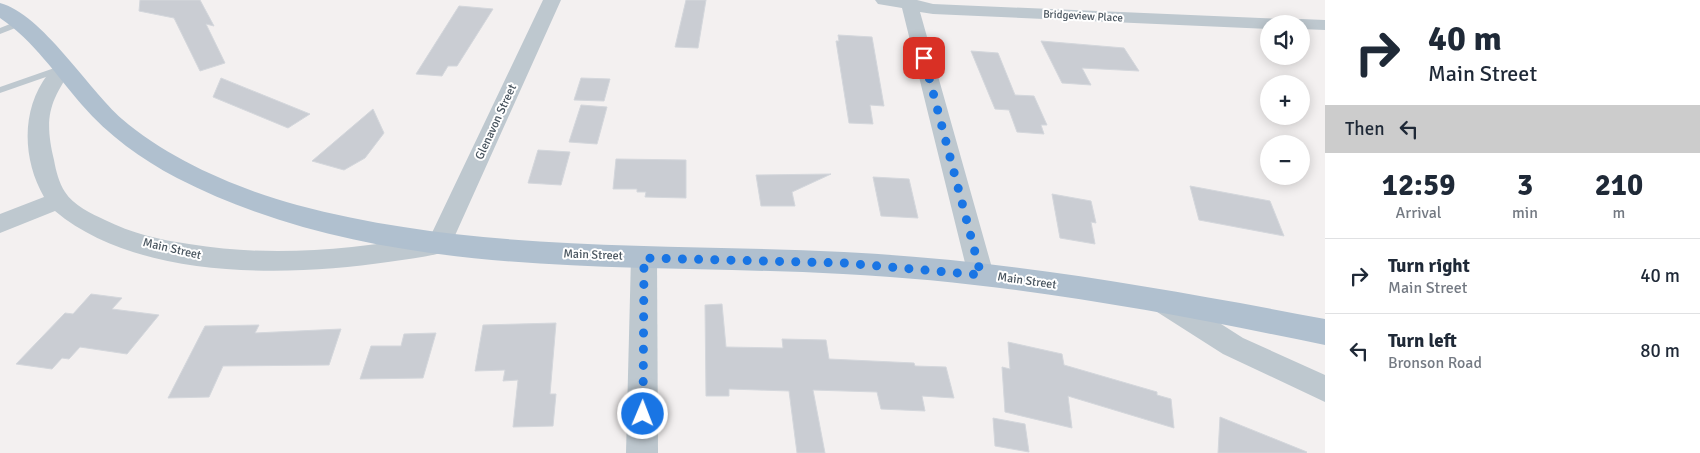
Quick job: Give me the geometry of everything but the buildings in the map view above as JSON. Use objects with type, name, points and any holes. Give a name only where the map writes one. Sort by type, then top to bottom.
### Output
[{"type":"main road","name":"Main Street","points":[[7,21],[39,39],[103,114],[126,134],[151,151],[208,182],[284,210],[347,228],[439,245],[551,254],[844,263],[981,275],[1164,302],[1325,332]]},
{"type":"street","name":"Glenavon Street","points":[[439,245],[552,0]]},
{"type":"street","name":"Bridgeview Place","points":[[884,0],[909,2],[942,9],[1260,23]]},
{"type":"street","points":[[909,2],[981,275]]},
{"type":"street","points":[[1310,24],[1325,24]]},
{"type":"street","name":"Main Street","points":[[63,68],[44,96],[38,140],[45,174],[58,200],[73,213],[109,233],[158,248],[218,259],[274,262],[328,260],[439,245]]},
{"type":"street","points":[[0,224],[58,200]]},
{"type":"street","points":[[642,453],[644,258]]},
{"type":"street","name":"Main Street","points":[[1164,302],[1233,346],[1325,389]]},
{"type":"lane","points":[[0,90],[63,68]]},
{"type":"route","points":[[643,414],[644,258],[844,263],[981,275],[924,58]]}]
